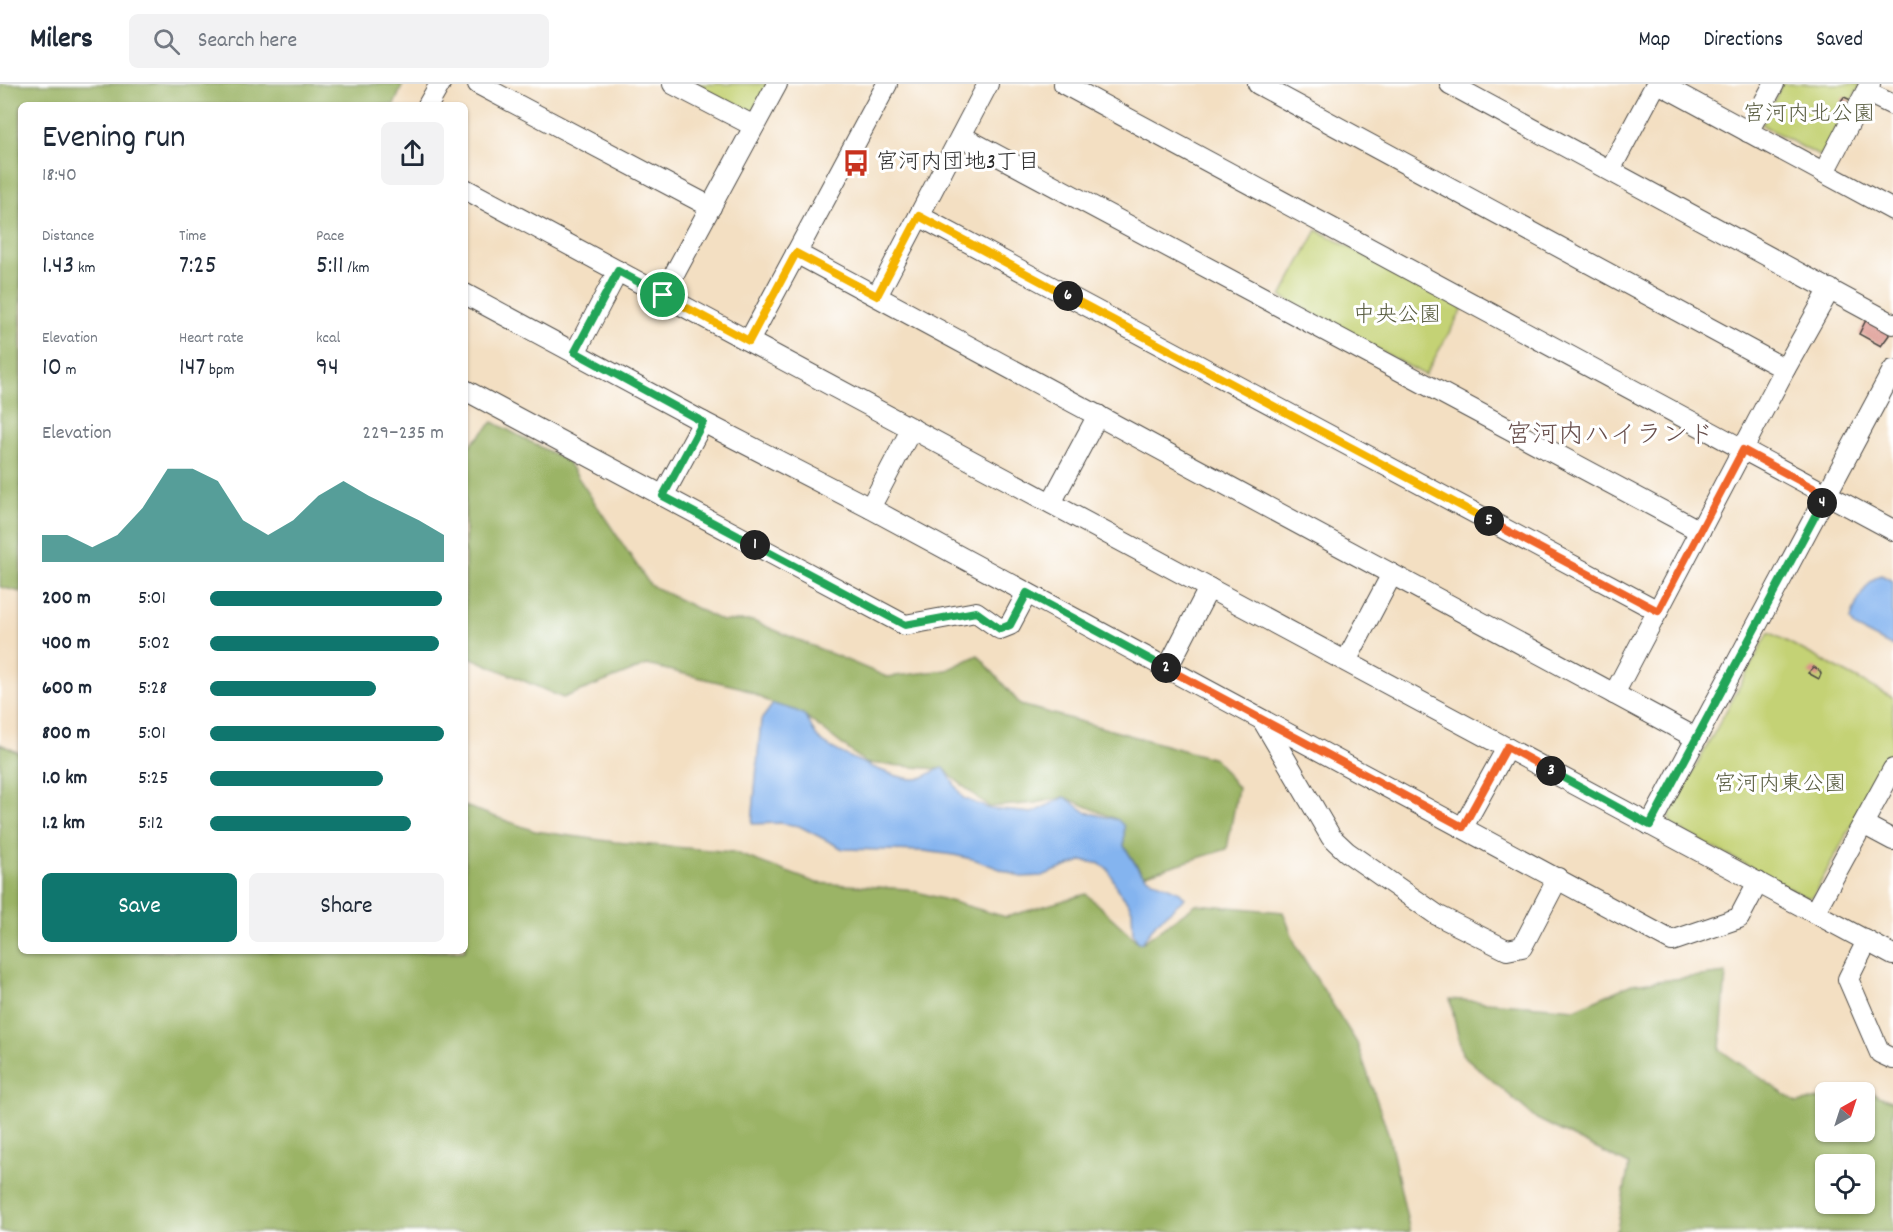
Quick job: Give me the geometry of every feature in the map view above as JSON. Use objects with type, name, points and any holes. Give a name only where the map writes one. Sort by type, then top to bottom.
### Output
[{"type":"street","points":[[430,102],[440,84]]},
{"type":"street","points":[[478,84],[711,207]]},
{"type":"street","points":[[673,84],[754,126]]},
{"type":"street","points":[[663,295],[777,84]]},
{"type":"street","points":[[877,296],[988,84]]},
{"type":"street","points":[[1064,84],[1893,530]]},
{"type":"street","points":[[1258,84],[1785,369]]},
{"type":"street","points":[[1450,84],[1893,324]]},
{"type":"street","points":[[1610,171],[1658,84],[1893,210]]},
{"type":"street","points":[[1749,132],[1774,84]]},
{"type":"street","points":[[749,341],[796,253],[879,86]]},
{"type":"street","points":[[1824,172],[1868,88],[1893,105]]},
{"type":"street","points":[[961,136],[1700,531]]},
{"type":"street","points":[[468,191],[1893,955]]},
{"type":"street","points":[[919,216],[1658,611]]},
{"type":"street","points":[[796,253],[1696,738]]},
{"type":"street","points":[[575,352],[618,271]]},
{"type":"street","points":[[1614,694],[1785,369],[1830,289]]},
{"type":"street","points":[[468,296],[703,422],[870,508],[1263,722],[1672,940],[1739,918],[1758,882]]},
{"type":"street","points":[[1650,825],[1893,370]]},
{"type":"street","points":[[468,392],[905,625],[976,612],[1000,629],[1010,625],[1027,593]]},
{"type":"street","points":[[1051,503],[1098,415]]},
{"type":"street","points":[[663,496],[703,422]]},
{"type":"street","points":[[870,508],[912,428]]},
{"type":"street","points":[[1346,661],[1392,574]]},
{"type":"street","points":[[1167,669],[1209,588]]},
{"type":"street","points":[[1263,722],[1331,837],[1347,852],[1446,920],[1507,950],[1522,947],[1558,878]]},
{"type":"street","points":[[1463,827],[1507,747]]},
{"type":"street","points":[[1814,913],[1893,769]]},
{"type":"street","points":[[1863,824],[1893,840]]},
{"type":"street","points":[[1867,941],[1848,979],[1880,1053],[1893,1059]]},
{"type":"green space","points":[[0,84],[403,84],[395,102],[18,102],[18,591],[0,587]]},
{"type":"green space","points":[[688,84],[771,84],[755,112],[744,115]]},
{"type":"green space","name":"宮河内北公園","points":[[1782,84],[1861,84],[1819,156],[1762,125]]},
{"type":"green space","name":"中央公園","points":[[1317,230],[1463,308],[1425,375],[1281,297]]},
{"type":"green space","points":[[493,422],[567,461],[650,585],[722,621],[753,621],[887,677],[947,670],[978,655],[1021,705],[1215,759],[1238,788],[1227,849],[1143,875],[1124,846],[1124,830],[1118,820],[1065,797],[1035,803],[989,807],[946,770],[866,763],[804,715],[773,704],[743,688],[647,665],[563,698],[468,656],[468,447]]},
{"type":"green space","name":"宮河内東公園","points":[[1769,632],[1893,698],[1893,750],[1813,896],[1808,898],[1671,825],[1669,816]]},
{"type":"green space","points":[[0,744],[18,753],[18,954],[468,954],[468,807],[535,831],[615,842],[733,852],[817,883],[907,889],[1006,917],[1086,894],[1138,942],[1142,943],[1196,904],[1283,912],[1297,948],[1357,1043],[1389,1136],[1410,1232],[0,1232]]},
{"type":"green space","points":[[1726,973],[1720,1050],[1797,1103],[1815,1100],[1815,1142],[1875,1142],[1875,1094],[1893,1102],[1893,1232],[1614,1232],[1617,1230],[1629,1165],[1537,1119],[1462,1054],[1450,999],[1575,1009],[1632,984]]},
{"type":"water","points":[[1881,575],[1893,581],[1893,647],[1856,628],[1851,621],[1854,609],[1862,595],[1871,582]]},
{"type":"water","points":[[773,704],[801,713],[808,720],[818,738],[825,744],[880,770],[915,779],[944,768],[963,798],[990,809],[1032,813],[1065,797],[1086,812],[1118,820],[1124,826],[1124,846],[1139,870],[1148,878],[1180,892],[1185,898],[1156,923],[1142,943],[1138,942],[1133,933],[1132,910],[1129,904],[1118,890],[1108,869],[1098,863],[1081,861],[1042,876],[1021,877],[976,860],[954,855],[924,851],[843,849],[799,826],[780,823],[752,824],[761,720]]},
{"type":"building","points":[[1844,97],[1851,100],[1847,107],[1841,101]]},
{"type":"building","points":[[1866,320],[1888,332],[1889,335],[1881,346],[1859,334]]},
{"type":"building","points":[[1814,667],[1820,671],[1819,679],[1808,673]]},
{"type":"place","name":"宮河内団地3丁目","points":[[856,163]]},
{"type":"district","name":"宮河内ハイランド","points":[[1610,436]]},
{"type":"route","points":[[919,216],[1658,611],[1743,450],[1826,495],[1650,825],[1507,747],[1463,827],[1263,722],[1027,593],[1010,625],[1000,629],[976,612],[905,625],[663,496],[703,422],[575,352],[618,271],[663,295],[749,341],[796,253],[877,296],[919,216]]}]
